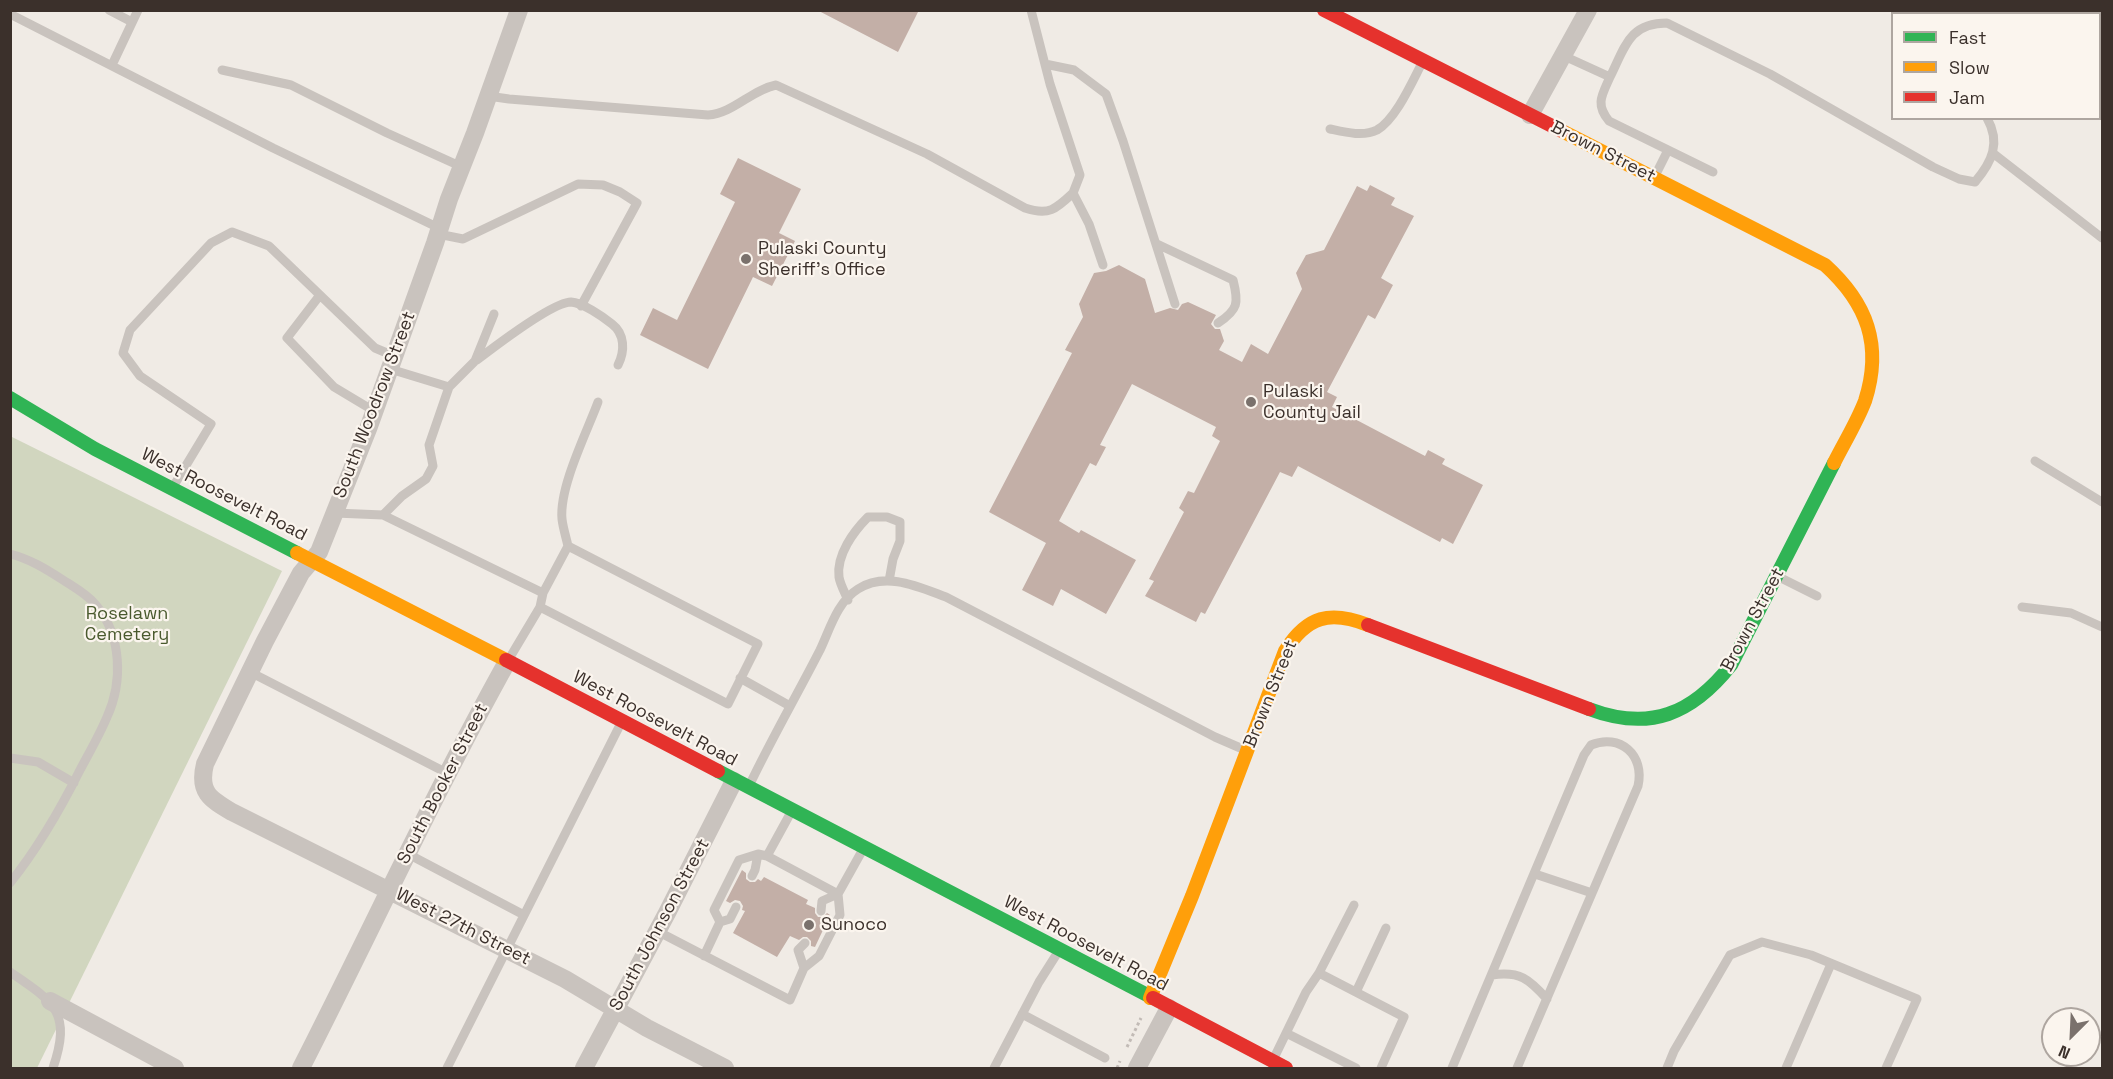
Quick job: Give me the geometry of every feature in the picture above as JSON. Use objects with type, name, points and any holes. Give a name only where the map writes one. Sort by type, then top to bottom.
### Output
[{"type":"street","name":"South Woodrow Street","points":[[203,786],[205,764],[301,573],[319,552],[335,513],[392,363],[519,10]]},
{"type":"street","points":[[1324,10],[1530,115]]},
{"type":"street","name":"Brown Street","points":[[1150,998],[1192,896],[1285,651],[1294,634],[1306,625],[1331,616],[1355,620],[1603,714],[1628,719],[1645,719],[1662,717],[1686,708],[1709,692],[1731,665],[1864,403],[1870,386],[1873,352],[1866,318],[1849,288],[1826,265],[1530,115],[1588,10]]},
{"type":"street","name":"West Roosevelt Road","points":[[10,398],[95,449],[171,489],[622,721],[1286,1068]]},
{"type":"street","name":"South Booker Street","points":[[301,1068],[447,773],[507,662]]},
{"type":"street","name":"South Johnson Street","points":[[584,1068],[657,931],[741,784]]},
{"type":"street","name":"West 27th Street","points":[[203,786],[215,802],[232,812],[507,949],[724,1068]]},
{"type":"street","points":[[50,1001],[175,1068]]},
{"type":"street","points":[[1129,1064],[1169,1008]]},
{"type":"lane","points":[[110,10],[132,22]]},
{"type":"lane","points":[[112,65],[138,10]]},
{"type":"lane","points":[[489,96],[708,115],[718,114],[776,85],[927,154],[1025,208],[1052,211],[1073,193],[1080,176],[1045,64],[1031,10]]},
{"type":"lane","points":[[10,14],[439,231],[463,239],[578,184],[603,185],[620,192],[637,203],[581,306]]},
{"type":"lane","points":[[1713,172],[1609,121],[1603,114],[1600,103],[1610,76],[1632,36],[1651,23],[1667,23],[1770,74],[1933,167],[1959,179],[1975,182],[1986,170],[1994,153],[1992,128],[1988,120]]},
{"type":"lane","points":[[1564,56],[1610,76]]},
{"type":"lane","points":[[1330,129],[1361,133],[1376,130],[1399,104],[1423,61]]},
{"type":"lane","points":[[1045,64],[1074,70],[1106,94],[1175,304]]},
{"type":"lane","points":[[222,70],[291,85],[387,133],[462,166]]},
{"type":"lane","points":[[1654,178],[1668,150]]},
{"type":"lane","points":[[1994,153],[2103,238]]},
{"type":"lane","points":[[1073,193],[1089,224],[1103,265]]},
{"type":"lane","points":[[171,489],[211,424],[140,376],[123,353],[130,330],[211,243],[232,232],[269,246],[392,363],[449,387]]},
{"type":"lane","points":[[1157,244],[1233,280],[1237,294],[1237,306],[1230,315],[1218,323]]},
{"type":"lane","points":[[320,295],[287,338],[334,387],[374,411]]},
{"type":"lane","points":[[383,515],[402,496],[426,479],[433,466],[429,444],[449,387],[475,361],[561,303],[573,302],[613,325],[621,334],[624,354],[618,365]]},
{"type":"lane","points":[[475,361],[494,314]]},
{"type":"lane","points":[[507,662],[540,607],[543,593],[568,546],[562,518],[564,501],[572,472],[598,402]]},
{"type":"lane","points":[[2035,461],[2103,502]]},
{"type":"lane","points":[[335,513],[383,515],[543,593]]},
{"type":"lane","points":[[848,600],[839,576],[841,557],[858,528],[868,517],[887,517],[900,522],[900,541],[893,559],[889,581]]},
{"type":"lane","points":[[540,607],[728,704],[758,644],[568,546]]},
{"type":"lane","points":[[10,554],[40,565],[96,604],[114,642],[117,670],[113,701],[107,717],[74,783],[43,836],[10,883]]},
{"type":"lane","points":[[1777,576],[1817,596]]},
{"type":"lane","points":[[741,784],[790,706],[820,650],[838,609],[858,589],[879,581],[903,582],[946,597],[1215,737],[1247,751]]},
{"type":"lane","points":[[2022,607],[2071,613],[2103,627]]},
{"type":"lane","points":[[250,672],[447,773]]},
{"type":"lane","points":[[740,678],[790,706]]},
{"type":"lane","points":[[447,1068],[622,721]]},
{"type":"lane","points":[[1452,1068],[1586,750],[1597,742],[1611,742],[1631,751],[1640,766],[1640,777],[1517,1068]]},
{"type":"lane","points":[[10,758],[38,762],[74,783]]},
{"type":"lane","points":[[752,876],[762,855],[792,810]]},
{"type":"lane","points":[[819,906],[838,894],[864,848]]},
{"type":"lane","points":[[408,854],[524,915]]},
{"type":"lane","points":[[720,922],[714,910],[739,860],[762,855],[838,894]]},
{"type":"lane","points":[[1535,874],[1592,893]]},
{"type":"lane","points":[[657,931],[790,1000],[804,968],[819,956],[840,915],[838,894]]},
{"type":"lane","points":[[1272,1061],[1306,992],[1319,973],[1354,904]]},
{"type":"lane","points":[[704,956],[720,922],[730,919],[736,907]]},
{"type":"lane","points":[[1356,992],[1386,928]]},
{"type":"lane","points":[[1667,1068],[1674,1051],[1730,955],[1762,942],[1811,955],[1917,999],[1886,1068]]},
{"type":"lane","points":[[800,944],[804,968]]},
{"type":"lane","points":[[994,1068],[1039,982],[1059,950]]},
{"type":"lane","points":[[1786,1068],[1831,964]]},
{"type":"lane","points":[[10,972],[50,1001],[58,1013],[60,1033],[58,1053],[53,1068]]},
{"type":"lane","points":[[1319,973],[1404,1017],[1381,1068]]},
{"type":"lane","points":[[1492,975],[1510,973],[1521,976],[1532,983],[1547,999]]},
{"type":"lane","points":[[1022,1014],[1105,1058]]},
{"type":"lane","points":[[1286,1033],[1356,1068]]},
{"type":"path","points":[[1126,1048],[1142,1016]]},
{"type":"path","points":[[1116,1068],[1129,1064]]},
{"type":"green space","name":"Roselawn Cemetery","points":[[10,436],[282,571],[37,1068],[10,1068]]},
{"type":"building","points":[[817,10],[919,10],[898,52]]},
{"type":"building","name":"Pulaski County Sheriff's Office","points":[[738,158],[801,189],[779,233],[795,241],[772,286],[753,277],[708,369],[640,335],[653,308],[677,320],[735,202],[720,194]]},
{"type":"building","name":"Pulaski County Jail","points":[[1370,185],[1395,198],[1391,205],[1414,216],[1381,278],[1393,285],[1375,319],[1368,315],[1327,392],[1337,397],[1332,407],[1425,456],[1428,450],[1445,459],[1442,464],[1483,485],[1453,544],[1442,538],[1440,542],[1298,466],[1292,477],[1280,472],[1205,614],[1201,612],[1196,622],[1145,596],[1154,581],[1149,579],[1184,512],[1179,508],[1188,491],[1194,493],[1220,441],[1212,436],[1216,427],[1132,384],[1100,445],[1106,447],[1096,466],[1090,463],[1059,521],[1079,533],[1081,530],[1136,560],[1106,614],[1061,589],[1053,606],[1022,590],[1046,543],[989,512],[1072,353],[1065,350],[1083,317],[1079,304],[1094,273],[1119,265],[1145,279],[1155,313],[1170,308],[1178,310],[1182,304],[1188,302],[1216,315],[1211,324],[1215,329],[1220,329],[1224,341],[1219,350],[1242,362],[1251,344],[1268,354],[1302,289],[1296,273],[1306,255],[1324,250],[1357,186],[1367,191]]},
{"type":"building","points":[[742,870],[750,882],[758,879],[761,881],[764,877],[808,900],[806,904],[815,908],[818,917],[823,917],[827,913],[830,915],[815,947],[811,946],[811,941],[807,937],[799,940],[790,936],[777,957],[733,933],[745,911],[742,910],[743,906],[740,901],[735,900],[730,903],[726,901]]},
{"type":"traffic: fast","points":[[10,398],[95,449],[297,553]]},
{"type":"traffic: fast","points":[[1589,709],[1631,719],[1650,718],[1685,707],[1716,682],[1731,665],[1834,463]]},
{"type":"traffic: fast","points":[[718,771],[1153,998]]},
{"type":"traffic: slow","points":[[1562,131],[1825,265],[1840,279],[1852,294],[1868,326],[1872,361],[1865,401],[1834,463]]},
{"type":"traffic: slow","points":[[297,553],[506,660]]},
{"type":"traffic: slow","points":[[1150,998],[1192,896],[1285,651],[1302,630],[1320,619],[1342,618],[1368,625]]},
{"type":"traffic: jam","points":[[1324,10],[1562,131]]},
{"type":"traffic: jam","points":[[1368,625],[1589,709]]},
{"type":"traffic: jam","points":[[506,660],[718,771]]},
{"type":"traffic: jam","points":[[1153,998],[1286,1068]]},
{"type":"place","name":"Pulaski County Sheriff's Office","points":[[746,259]]},
{"type":"place","name":"Pulaski County Jail","points":[[1251,402]]},
{"type":"place","name":"Sunoco","points":[[809,925]]}]
